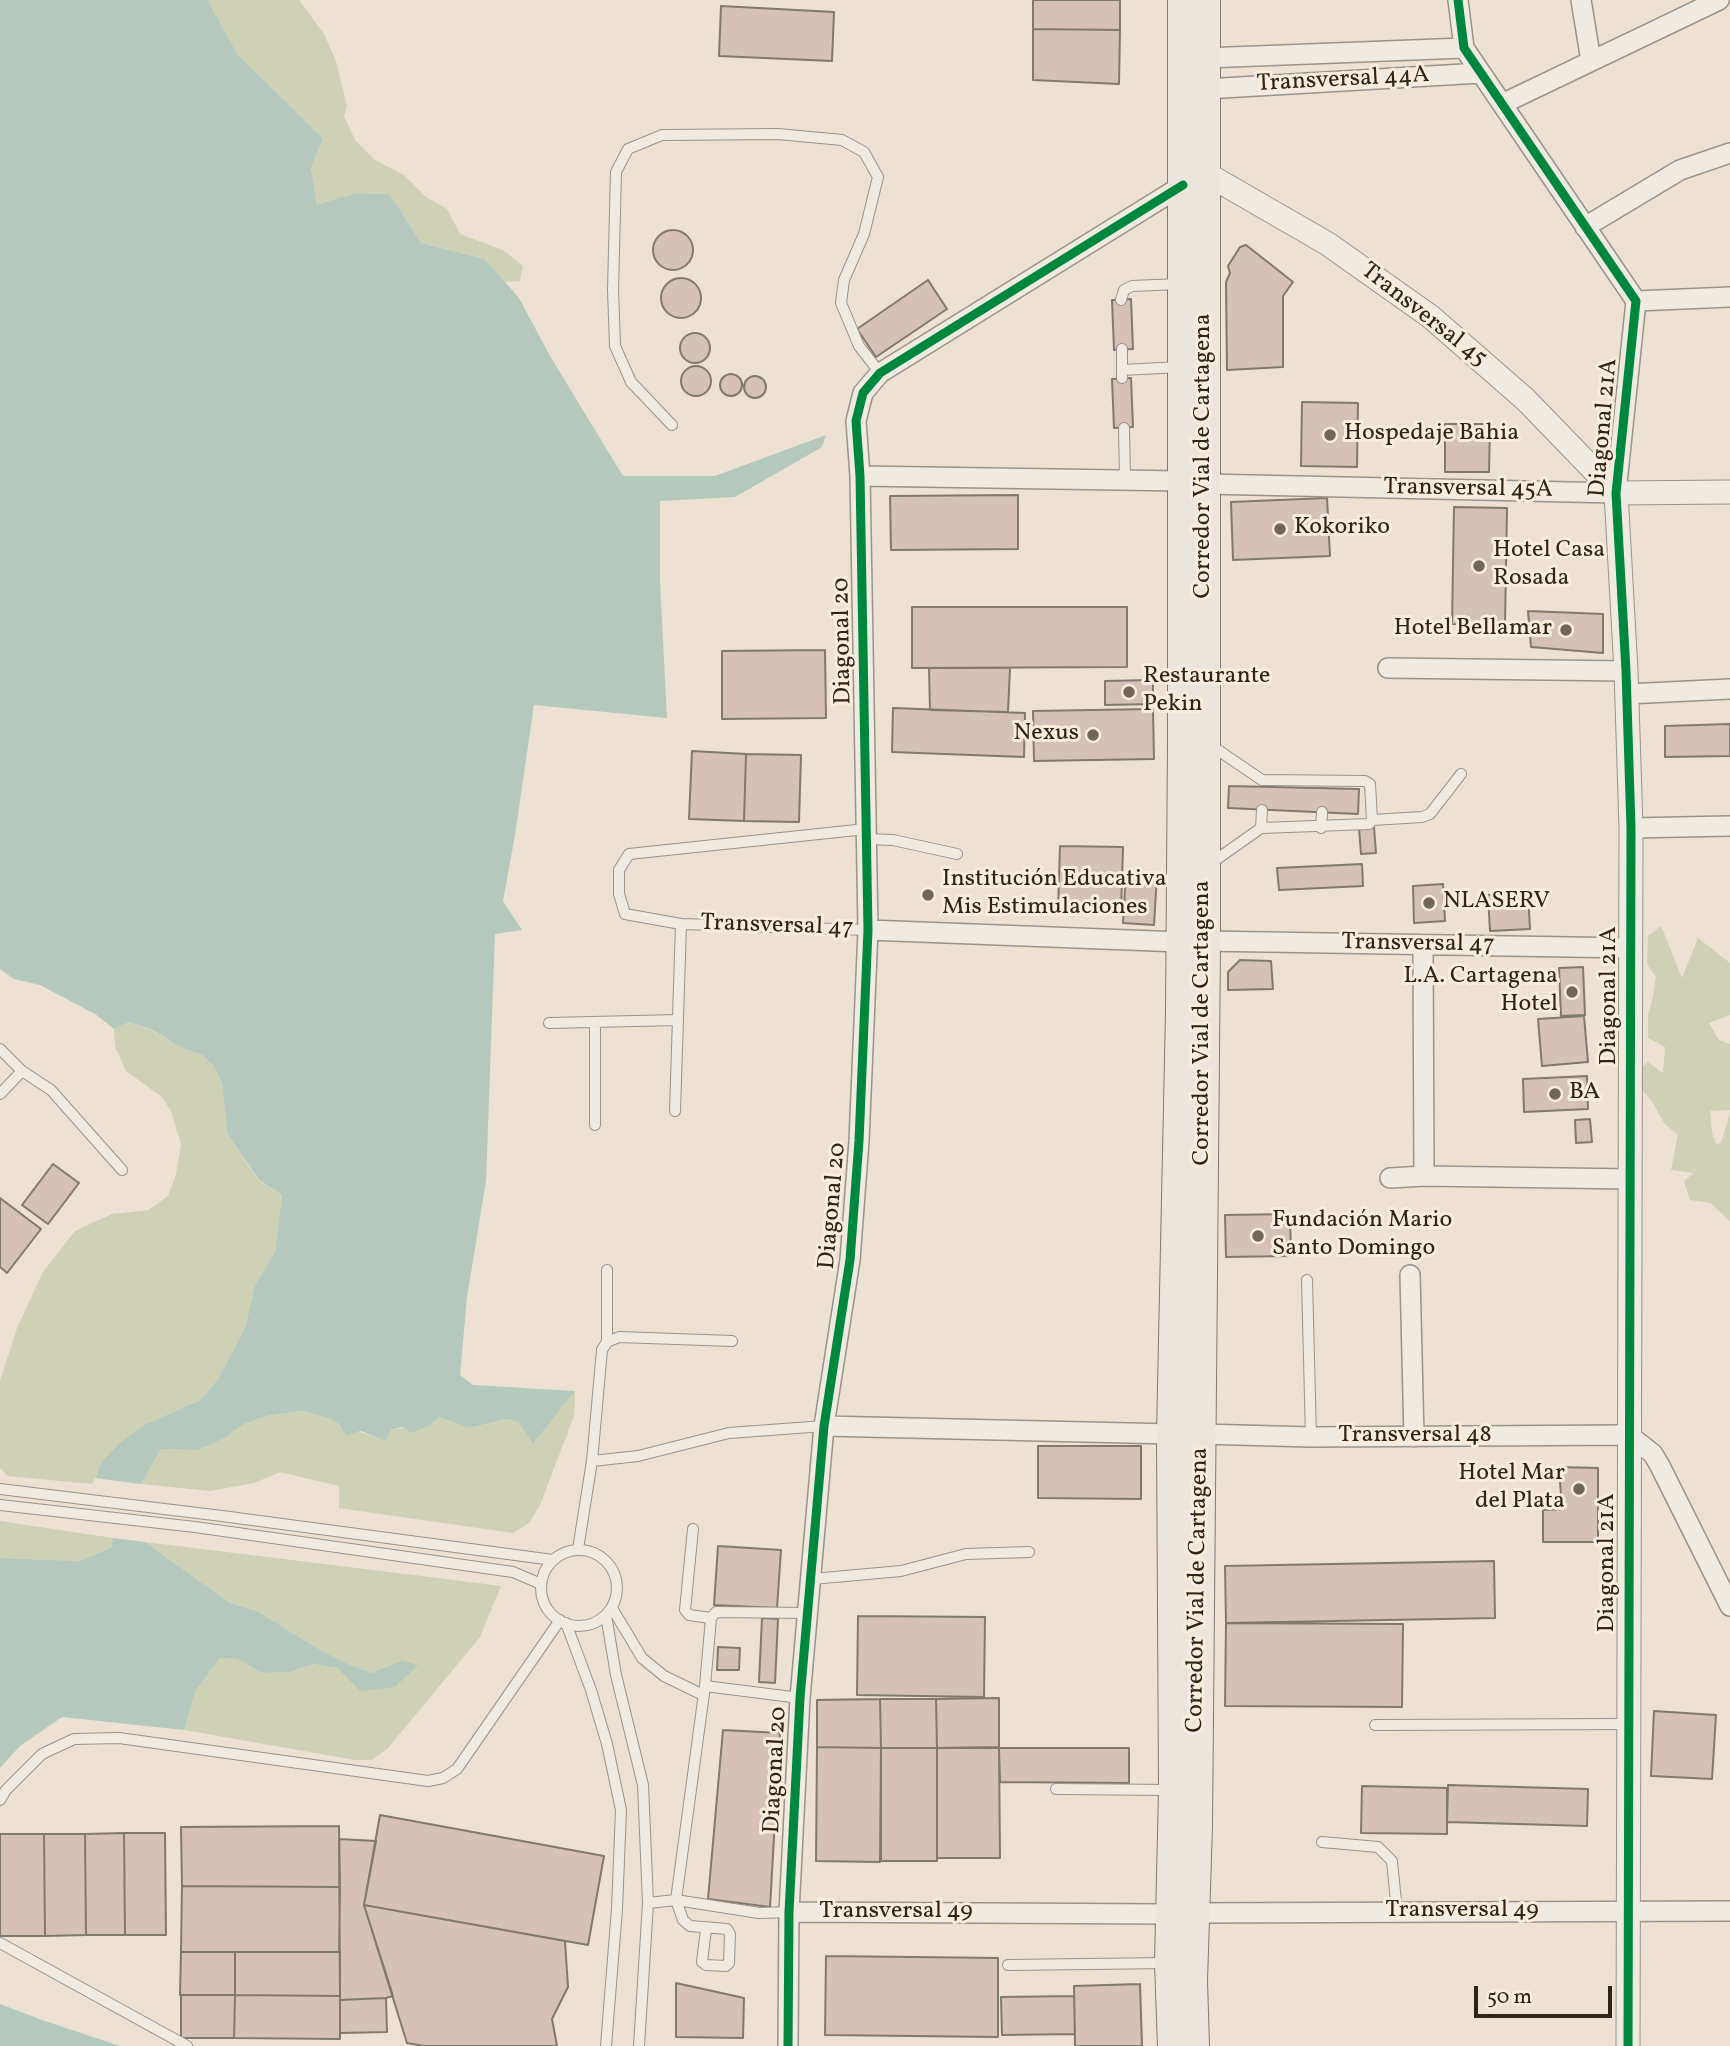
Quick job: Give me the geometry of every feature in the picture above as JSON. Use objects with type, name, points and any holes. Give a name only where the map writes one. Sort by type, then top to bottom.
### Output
[{"type":"main road","name":"Corredor Vial de Cartagena","points":[[1172,2046],[1170,1963],[1183,1913],[1193,942],[1186,742],[1195,482],[1194,179],[1183,0]]},
{"type":"main road","name":"Corredor Vial de Cartagena","points":[[1194,367],[1183,284],[1205,89],[1205,0]]},
{"type":"main road","name":"Corredor Vial de Cartagena","points":[[1186,742],[1204,869],[1193,942]]},
{"type":"main road","name":"Corredor Vial de Cartagena","points":[[1187,1434],[1174,1790],[1194,2046]]},
{"type":"street","points":[[1458,0],[1464,48],[1636,301],[1730,296]]},
{"type":"street","points":[[1581,0],[1591,61]]},
{"type":"street","points":[[1502,104],[1591,61],[1693,6],[1719,0]]},
{"type":"street","name":"Transversal 44A","points":[[1205,58],[1464,48]]},
{"type":"street","name":"Transversal 44A","points":[[1205,89],[1481,73]]},
{"type":"street","points":[[1585,226],[1680,170],[1730,153]]},
{"type":"street","points":[[880,373],[1194,179]]},
{"type":"street","name":"Transversal 45","points":[[1194,179],[1328,244],[1431,317],[1526,400],[1616,493]]},
{"type":"street","name":"Diagonal 21A","points":[[1628,2046],[1631,828],[1616,493],[1636,301]]},
{"type":"street","name":"Diagonal 20","points":[[787,2046],[789,1912],[800,1698],[824,1426],[850,1260],[859,1142],[869,930],[860,477],[856,421],[863,393],[880,373]]},
{"type":"street","name":"Transversal 45A","points":[[860,477],[1125,480],[1616,493],[1730,492]]},
{"type":"street","points":[[1388,667],[1730,689]]},
{"type":"street","points":[[1631,828],[1730,826]]},
{"type":"street","name":"Transversal 47","points":[[869,930],[1193,942],[1630,948]]},
{"type":"street","points":[[1423,945],[1424,1176]]},
{"type":"street","points":[[1390,1178],[1424,1176],[1631,1179]]},
{"type":"street","points":[[1410,1275],[1414,1437]]},
{"type":"street","name":"Transversal 48","points":[[824,1426],[1311,1437],[1629,1435]]},
{"type":"street","points":[[1629,1435],[1653,1454],[1730,1606]]},
{"type":"street","name":"Transversal 49","points":[[789,1912],[1730,1911]]},
{"type":"lane","points":[[673,425],[631,382],[615,346],[613,290],[616,172],[628,149],[662,135],[778,134],[842,140],[864,152],[878,177],[864,233],[844,280],[841,303],[859,346],[880,373]]},
{"type":"lane","points":[[1121,300],[1124,290],[1132,286],[1183,284]]},
{"type":"lane","points":[[1122,349],[1122,374],[1194,367]]},
{"type":"lane","points":[[1124,428],[1125,480]]},
{"type":"lane","points":[[1186,742],[1262,783],[1322,784],[1365,781],[1370,784],[1372,820]]},
{"type":"lane","points":[[1204,869],[1261,828],[1321,828],[1369,824],[1372,820],[1422,817],[1430,814],[1461,774]]},
{"type":"lane","points":[[1261,828],[1262,810]]},
{"type":"lane","points":[[1321,828],[1322,812]]},
{"type":"lane","points":[[867,834],[957,854]]},
{"type":"lane","name":"Transversal 47","points":[[867,834],[629,853],[619,870],[619,894],[625,914],[681,925],[869,930]]},
{"type":"lane","points":[[675,1111],[681,925]]},
{"type":"lane","points":[[548,1023],[678,1020]]},
{"type":"lane","points":[[595,1022],[595,1125]]},
{"type":"lane","points":[[0,1049],[22,1070],[51,1090],[122,1170]]},
{"type":"lane","points":[[0,1094],[22,1070]]},
{"type":"lane","points":[[578,1549],[592,1461],[603,1350],[607,1342],[607,1270]]},
{"type":"lane","points":[[1307,1280],[1311,1437]]},
{"type":"lane","points":[[607,1342],[619,1337],[732,1341]]},
{"type":"lane","points":[[592,1461],[638,1456],[729,1433],[824,1426]]},
{"type":"lane","points":[[0,1489],[553,1560]]},
{"type":"lane","points":[[0,1504],[195,1527],[513,1572],[541,1584]]},
{"type":"lane","points":[[693,1530],[685,1610],[689,1615],[711,1618]]},
{"type":"lane","points":[[606,2046],[617,1909],[621,1810],[607,1744],[591,1689],[563,1622],[548,1610],[544,1602],[541,1584],[543,1575],[553,1560],[578,1549],[601,1556],[612,1569],[617,1584],[609,1611],[616,1675],[643,1786],[648,1903],[639,2046]]},
{"type":"lane","points":[[812,1579],[901,1571],[966,1554],[1029,1552]]},
{"type":"lane","points":[[563,1622],[592,1624],[609,1611]]},
{"type":"lane","points":[[609,1611],[642,1658],[664,1676],[704,1690],[800,1698]]},
{"type":"lane","points":[[706,1929],[690,1926],[683,1920],[676,1900],[711,1618],[716,1612],[807,1613]]},
{"type":"lane","points":[[0,1800],[6,1790],[42,1754],[74,1739],[120,1738],[428,1781],[443,1778],[457,1769],[563,1622]]},
{"type":"lane","points":[[1375,1725],[1628,1724]]},
{"type":"lane","points":[[1056,1789],[1174,1790]]},
{"type":"lane","points":[[1322,1842],[1378,1847],[1392,1861],[1397,1912]]},
{"type":"lane","points":[[648,1903],[676,1900],[759,1913],[789,1912]]},
{"type":"lane","points":[[0,1943],[187,2046]]},
{"type":"lane","points":[[1008,1965],[1170,1963]]},
{"type":"green space","points":[[206,0],[299,0],[324,34],[336,61],[347,106],[344,116],[355,140],[375,160],[404,175],[426,197],[447,209],[460,234],[503,250],[523,266],[520,281],[505,282],[485,259],[421,243],[390,194],[356,193],[317,206],[311,168],[323,138],[238,55]]},
{"type":"green space","points":[[1661,926],[1682,978],[1698,938],[1730,963],[1730,1015],[1709,1023],[1719,1040],[1730,1044],[1730,1110],[1710,1111],[1716,1144],[1721,1143],[1730,1113],[1730,1221],[1710,1203],[1690,1200],[1684,1181],[1694,1173],[1671,1170],[1678,1135],[1664,1123],[1653,1103],[1638,1085],[1637,1071],[1648,1062],[1663,1073],[1665,1047],[1648,1038],[1648,1015],[1656,977],[1647,964],[1648,936]]},
{"type":"green space","points":[[129,1022],[150,1029],[180,1047],[202,1055],[213,1065],[222,1083],[227,1133],[258,1180],[282,1195],[275,1252],[255,1285],[245,1328],[218,1379],[200,1400],[146,1424],[101,1463],[92,1484],[8,1476],[0,1468],[0,1381],[17,1328],[43,1272],[75,1231],[112,1214],[149,1210],[168,1196],[176,1174],[181,1144],[171,1111],[162,1097],[126,1071],[115,1046],[114,1029]]},
{"type":"green space","points":[[575,1391],[574,1416],[540,1505],[529,1523],[513,1533],[339,1508],[339,1486],[280,1472],[254,1483],[210,1491],[141,1484],[161,1449],[198,1450],[225,1438],[244,1424],[266,1416],[304,1411],[329,1418],[340,1425],[385,1441],[390,1430],[430,1425],[439,1417],[469,1428],[507,1419],[518,1422],[533,1444]]},
{"type":"green space","points":[[0,1521],[113,1538],[111,1548],[80,1561],[0,1558]]},
{"type":"green space","points":[[145,1542],[501,1586],[480,1637],[388,1748],[372,1760],[355,1760],[184,1730],[195,1692],[220,1658],[237,1659],[262,1673],[290,1672],[313,1664],[337,1668],[360,1691],[401,1661],[371,1673],[348,1664],[257,1611],[230,1603]]},
{"type":"shaded area","points":[[0,0],[207,0],[238,55],[323,138],[311,168],[317,205],[356,193],[390,194],[421,243],[485,259],[519,298],[550,356],[623,476],[715,476],[826,435],[822,447],[735,497],[660,501],[660,582],[667,718],[534,705],[503,901],[522,930],[495,934],[486,1181],[467,1297],[460,1375],[473,1385],[575,1391],[533,1444],[518,1422],[507,1419],[469,1428],[439,1417],[430,1425],[412,1433],[402,1427],[391,1430],[385,1441],[361,1431],[346,1435],[340,1425],[329,1418],[303,1411],[266,1416],[244,1424],[225,1438],[198,1450],[161,1449],[141,1484],[95,1478],[101,1463],[121,1442],[146,1424],[200,1400],[218,1379],[245,1328],[255,1285],[275,1252],[282,1195],[259,1180],[227,1133],[222,1083],[213,1065],[202,1055],[180,1047],[151,1029],[129,1022],[114,1029],[95,1014],[40,985],[14,979],[0,969]]},
{"type":"shaded area","points":[[113,1538],[145,1542],[230,1603],[257,1611],[348,1664],[371,1673],[401,1661],[418,1665],[395,1687],[360,1691],[337,1668],[313,1664],[290,1672],[262,1673],[237,1659],[220,1658],[195,1692],[184,1730],[62,1717],[20,1746],[0,1768],[0,1558],[80,1561],[111,1548]]},
{"type":"shaded area","points":[[0,2004],[42,2020],[120,2046],[0,2046]]},
{"type":"building","points":[[1033,0],[1120,0],[1120,30],[1033,29]]},
{"type":"building","points":[[721,6],[834,12],[832,61],[719,56]]},
{"type":"building","points":[[1033,29],[1120,30],[1119,84],[1033,80]]},
{"type":"building","points":[[673,230],[681,231],[687,236],[692,242],[692,258],[687,264],[681,269],[673,270],[665,269],[659,264],[654,258],[653,250],[654,242],[659,236],[665,231]]},
{"type":"building","points":[[1246,245],[1293,282],[1283,296],[1283,367],[1227,370],[1228,266],[1240,247]]},
{"type":"building","points":[[681,278],[689,279],[695,284],[700,290],[700,306],[695,312],[689,317],[681,318],[673,317],[667,312],[662,306],[661,298],[662,290],[667,284],[673,279]]},
{"type":"building","points":[[928,280],[947,309],[876,357],[857,329]]},
{"type":"building","points":[[1131,299],[1133,349],[1114,350],[1112,300]]},
{"type":"building","points":[[695,333],[706,337],[710,348],[706,359],[695,363],[684,359],[680,348],[684,337]]},
{"type":"building","points":[[696,366],[707,370],[711,381],[707,392],[696,396],[685,392],[681,381],[685,370]]},
{"type":"building","points":[[731,374],[739,377],[742,385],[739,393],[731,396],[723,393],[720,385],[723,377]]},
{"type":"building","points":[[755,376],[763,379],[766,387],[763,395],[755,398],[747,395],[744,387],[747,379]]},
{"type":"building","points":[[1131,378],[1133,427],[1114,428],[1112,379]]},
{"type":"building","name":"Hospedaje Bahia","points":[[1302,402],[1358,403],[1357,467],[1301,466]]},
{"type":"building","points":[[1445,424],[1490,424],[1489,472],[1445,472]]},
{"type":"building","points":[[1018,495],[1018,549],[891,550],[890,496]]},
{"type":"building","name":"Kokoriko","points":[[1327,498],[1330,556],[1233,560],[1231,502]]},
{"type":"building","name":"Hotel Casa Rosada","points":[[1454,507],[1507,508],[1505,625],[1452,624]]},
{"type":"building","points":[[912,607],[1127,607],[1127,667],[912,668]]},
{"type":"building","name":"Hotel Bellamar","points":[[1528,611],[1603,614],[1603,653],[1531,647]]},
{"type":"building","points":[[825,650],[826,718],[722,719],[722,651]]},
{"type":"building","points":[[929,668],[1010,668],[1008,712],[930,710]]},
{"type":"building","name":"Restaurante Pekin","points":[[1153,680],[1153,704],[1105,705],[1105,681]]},
{"type":"building","points":[[893,708],[1025,713],[1024,757],[892,752]]},
{"type":"building","name":"Nexus","points":[[1153,709],[1154,759],[1034,761],[1033,711]]},
{"type":"building","points":[[1730,724],[1730,756],[1665,757],[1665,726]]},
{"type":"building","points":[[692,751],[746,754],[744,821],[689,819]]},
{"type":"building","points":[[746,754],[801,755],[799,822],[744,821]]},
{"type":"building","points":[[1229,786],[1359,789],[1358,814],[1228,808]]},
{"type":"building","points":[[1374,827],[1376,853],[1361,854],[1359,828]]},
{"type":"building","points":[[1060,846],[1123,847],[1121,912],[1058,910]]},
{"type":"building","points":[[1362,864],[1363,886],[1279,890],[1277,868]]},
{"type":"building","points":[[1126,873],[1157,875],[1154,925],[1123,923]]},
{"type":"building","name":"NLASERV","points":[[1443,884],[1445,921],[1414,923],[1413,886]]},
{"type":"building","points":[[1528,894],[1530,929],[1490,931],[1488,895]]},
{"type":"building","points":[[1240,960],[1271,961],[1273,989],[1228,990],[1228,972]]},
{"type":"building","name":"L.A. Cartagena Hotel","points":[[1583,967],[1585,1015],[1561,1016],[1559,968]]},
{"type":"building","points":[[1584,1016],[1588,1062],[1542,1066],[1538,1019]]},
{"type":"building","name":"BA","points":[[1587,1076],[1588,1109],[1524,1112],[1523,1079]]},
{"type":"building","points":[[1590,1119],[1592,1142],[1576,1143],[1575,1120]]},
{"type":"building","points":[[53,1164],[79,1183],[48,1224],[22,1205]]},
{"type":"building","points":[[0,1198],[41,1229],[7,1273],[0,1267]]},
{"type":"building","name":"Fundación Mario Santo Domingo","points":[[1290,1214],[1291,1256],[1226,1257],[1225,1215]]},
{"type":"building","points":[[1038,1446],[1141,1446],[1141,1499],[1038,1498]]},
{"type":"building","name":"Hotel Mar del Plata","points":[[1559,1467],[1598,1468],[1598,1542],[1543,1542],[1543,1510],[1562,1509]]},
{"type":"building","points":[[718,1546],[781,1550],[777,1608],[714,1605]]},
{"type":"building","points":[[1494,1561],[1495,1618],[1226,1623],[1225,1566]]},
{"type":"building","points":[[858,1616],[985,1617],[984,1697],[857,1695]]},
{"type":"building","points":[[762,1618],[778,1619],[775,1683],[759,1682]]},
{"type":"building","points":[[1226,1623],[1403,1624],[1402,1707],[1225,1706]]},
{"type":"building","points":[[718,1647],[740,1648],[739,1670],[717,1670]]},
{"type":"building","points":[[999,1698],[999,1747],[937,1748],[936,1699]]},
{"type":"building","points":[[880,1699],[936,1699],[937,1748],[881,1748]]},
{"type":"building","points":[[880,1699],[881,1748],[817,1747],[817,1700]]},
{"type":"building","points":[[1654,1711],[1716,1715],[1712,1779],[1651,1776]]},
{"type":"building","points":[[723,1730],[780,1733],[770,1907],[708,1899]]},
{"type":"building","points":[[817,1747],[881,1748],[880,1862],[816,1861]]},
{"type":"building","points":[[881,1748],[937,1748],[937,1861],[881,1861]]},
{"type":"building","points":[[937,1748],[999,1748],[1000,1858],[937,1858]]},
{"type":"building","points":[[999,1748],[1129,1748],[1129,1783],[1000,1782]]},
{"type":"building","points":[[1448,1785],[1588,1789],[1587,1826],[1447,1822]]},
{"type":"building","points":[[1362,1786],[1447,1788],[1447,1834],[1361,1833]]},
{"type":"building","points":[[380,1815],[604,1856],[588,1945],[364,1905]]},
{"type":"building","points":[[339,1826],[340,1887],[182,1886],[181,1827]]},
{"type":"building","points":[[124,1833],[125,1935],[86,1935],[85,1834]]},
{"type":"building","points":[[124,1833],[165,1833],[166,1935],[125,1935]]},
{"type":"building","points":[[0,1834],[44,1834],[45,1936],[0,1936]]},
{"type":"building","points":[[44,1834],[85,1834],[86,1935],[45,1936]]},
{"type":"building","points":[[339,1839],[376,1841],[364,1905],[393,1996],[340,2000]]},
{"type":"building","points":[[182,1886],[340,1887],[339,1952],[181,1952]]},
{"type":"building","points":[[364,1905],[565,1941],[568,1987],[552,2019],[557,2046],[424,2046],[407,2043]]},
{"type":"building","points":[[181,1952],[235,1952],[235,1995],[180,1995]]},
{"type":"building","points":[[235,1952],[340,1952],[340,1996],[235,1995]]},
{"type":"building","points":[[826,1956],[998,1958],[998,2037],[825,2035]]},
{"type":"building","points":[[676,1983],[744,1998],[743,2038],[676,2037]]},
{"type":"building","points":[[1140,1984],[1142,2046],[1075,2046],[1074,1986]]},
{"type":"building","points":[[181,1995],[235,1995],[234,2038],[181,2038]]},
{"type":"building","points":[[235,1995],[340,1996],[340,2039],[234,2038]]},
{"type":"building","points":[[1074,1996],[1075,2034],[1002,2035],[1001,1997]]},
{"type":"building","points":[[386,1998],[387,2032],[340,2033],[340,2000]]},
{"type":"cycle path","points":[[1458,0],[1464,48],[1636,301],[1616,493],[1631,828],[1628,2046]]},
{"type":"cycle path","points":[[788,2046],[789,1912],[800,1698],[824,1426],[850,1260],[859,1141],[868,930],[860,476],[856,421],[863,393],[880,373],[1183,185]]},
{"type":"place","name":"Hospedaje Bahia","points":[[1330,435]]},
{"type":"place","name":"Kokoriko","points":[[1280,529]]},
{"type":"place","name":"Hotel Casa Rosada","points":[[1479,566]]},
{"type":"place","name":"Hotel Bellamar","points":[[1566,630]]},
{"type":"place","name":"Restaurante Pekin","points":[[1129,692]]},
{"type":"place","name":"Nexus","points":[[1093,735]]},
{"type":"place","name":"Institución Educativa Mis Estimulaciones","points":[[928,895]]},
{"type":"place","name":"NLASERV","points":[[1429,903]]},
{"type":"place","name":"L.A. Cartagena Hotel","points":[[1572,992]]},
{"type":"place","name":"BA","points":[[1555,1094]]},
{"type":"place","name":"Fundación Mario Santo Domingo","points":[[1258,1236]]},
{"type":"place","name":"Hotel Mar del Plata","points":[[1579,1489]]}]
